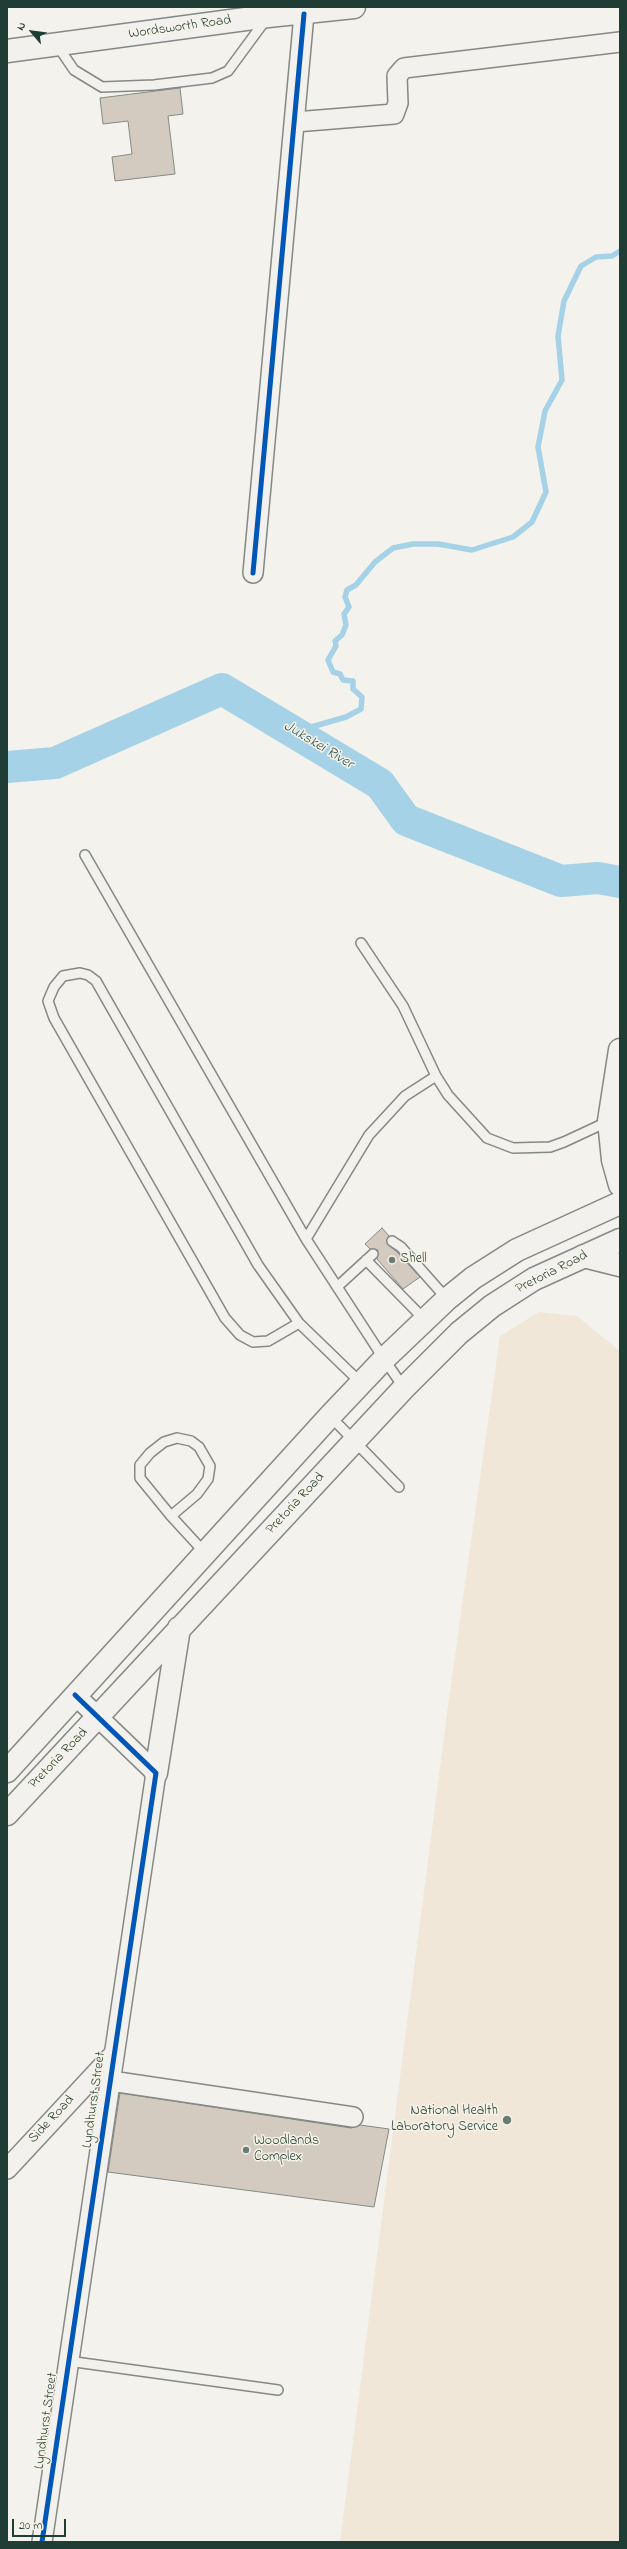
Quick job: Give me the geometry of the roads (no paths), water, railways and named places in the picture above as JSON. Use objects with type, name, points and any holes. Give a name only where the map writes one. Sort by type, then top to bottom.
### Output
[{"type":"main road","name":"Wordsworth Road","points":[[7,52],[268,16],[304,14],[354,7]]},
{"type":"main road","points":[[620,1050],[609,1121],[613,1160],[620,1185]]},
{"type":"main road","name":"Pretoria Road","points":[[7,1771],[330,1416],[384,1360],[447,1299],[473,1278],[517,1250],[620,1203]]},
{"type":"main road","name":"Pretoria Road","points":[[9,1808],[99,1717],[179,1628],[404,1388],[459,1333],[492,1306],[534,1279],[620,1240]]},
{"type":"main road","points":[[584,1256],[620,1265]]},
{"type":"main road","points":[[205,1554],[229,1575]]},
{"type":"main road","points":[[156,1773],[179,1628]]},
{"type":"street","points":[[253,573],[304,14]]},
{"type":"street","points":[[295,122],[394,114],[398,103],[397,76],[404,68],[620,42]]},
{"type":"street","points":[[76,1695],[156,1773]]},
{"type":"street","name":"Lyndhurst Street","points":[[42,2542],[156,1773]]},
{"type":"street","name":"Side Road","points":[[7,2169],[114,2054]]},
{"type":"street","points":[[111,2081],[353,2118]]},
{"type":"lane","points":[[57,46],[74,70],[102,87],[154,85],[212,78],[228,71],[268,16]]},
{"type":"lane","points":[[85,855],[306,1239],[384,1360],[404,1388]]},
{"type":"lane","points":[[361,943],[403,1006],[436,1076],[448,1095],[475,1127],[487,1138],[513,1148],[550,1146],[564,1142],[609,1121]]},
{"type":"lane","points":[[299,1323],[268,1341],[253,1342],[240,1335],[225,1318],[52,1014],[48,1001],[54,986],[63,976],[80,973],[88,975],[96,981],[258,1265],[299,1323],[362,1384]]},
{"type":"lane","points":[[306,1239],[369,1135],[405,1096],[436,1076]]},
{"type":"lane","points":[[392,1241],[401,1247],[447,1299]]},
{"type":"lane","points":[[337,1287],[373,1254]]},
{"type":"lane","points":[[366,1260],[425,1320]]},
{"type":"lane","points":[[330,1416],[399,1487]]},
{"type":"lane","points":[[171,1516],[197,1494],[208,1479],[210,1466],[199,1447],[191,1441],[177,1438],[164,1442],[150,1453],[140,1464],[138,1471],[140,1478],[171,1516],[205,1554]]},
{"type":"lane","points":[[68,2361],[278,2390]]},
{"type":"waterway","points":[[294,732],[346,717],[361,709],[362,697],[353,689],[353,681],[343,680],[340,674],[333,672],[328,660],[336,646],[335,641],[342,635],[346,625],[344,614],[349,607],[345,597],[347,590],[356,585],[375,562],[393,548],[413,544],[438,544],[472,550],[513,537],[532,522],[546,492],[538,447],[545,411],[562,380],[558,336],[564,301],[581,266],[596,257],[612,256],[620,251]]},
{"type":"waterway","name":"Jukskei River","points":[[7,767],[55,763],[222,689],[380,784],[406,820],[561,881],[598,878],[620,882]]},
{"type":"place","name":"Shell","points":[[392,1260]]},
{"type":"place","name":"National Health Laboratory Service","points":[[507,2120]]},
{"type":"place","name":"Woodlands Complex","points":[[246,2150]]}]
